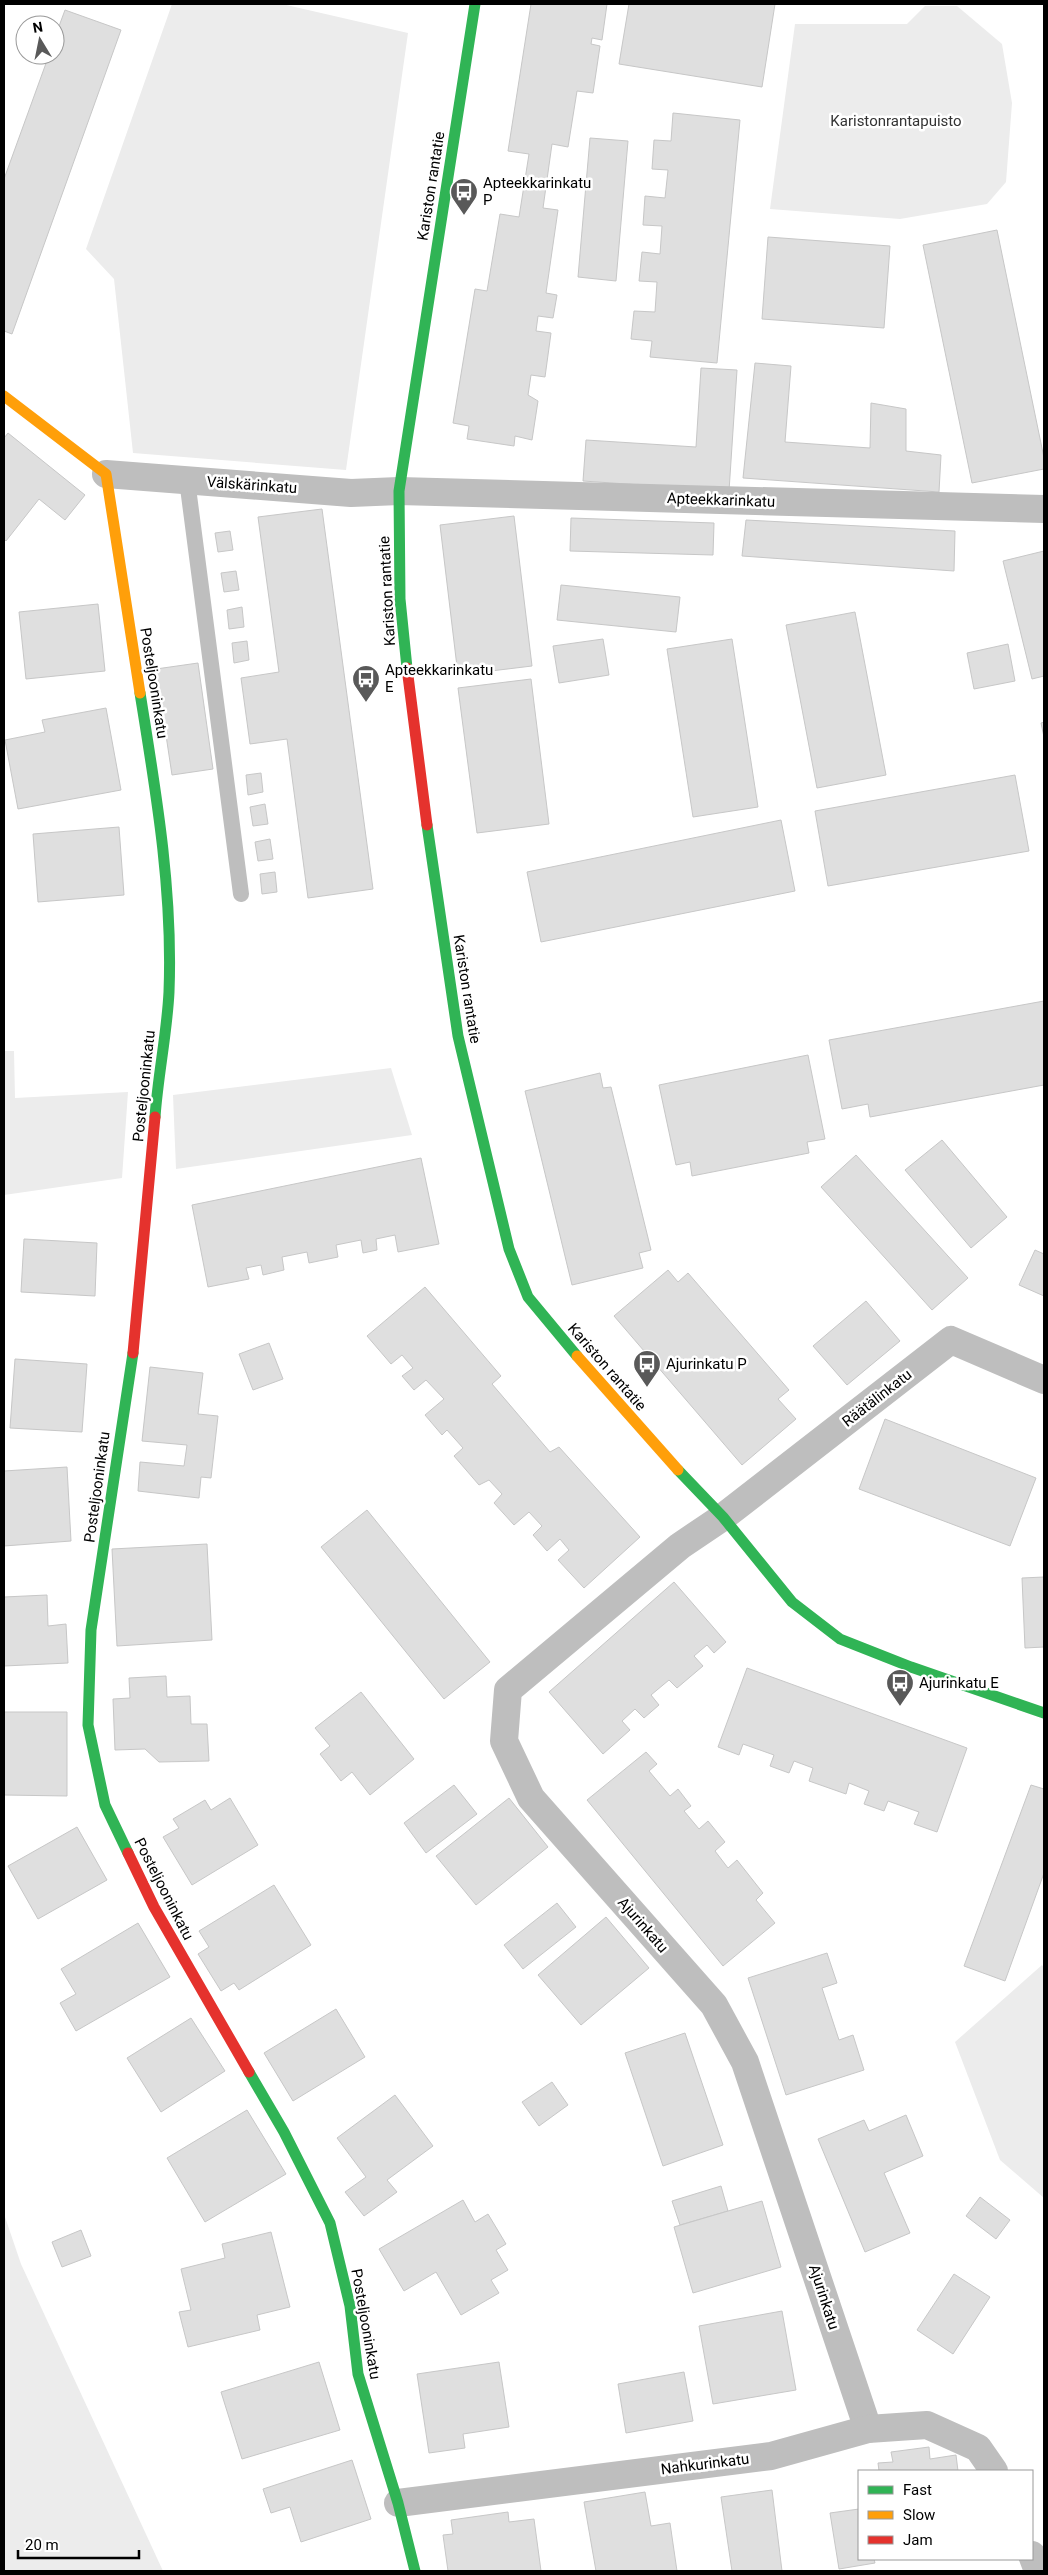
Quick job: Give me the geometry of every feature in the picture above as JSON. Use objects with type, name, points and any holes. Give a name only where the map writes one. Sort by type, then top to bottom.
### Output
[{"type":"street","name":"Kariston rantatie","points":[[474,4],[399,491],[400,599],[414,738],[458,1036],[509,1249],[528,1297],[544,1318],[686,1479],[723,1517],[792,1602],[840,1639],[911,1667],[1044,1713]]},
{"type":"street","points":[[4,396],[106,474]]},
{"type":"street","name":"Välskärinkatu","points":[[106,474],[351,493],[399,491]]},
{"type":"street","name":"Posteljooninkatu","points":[[106,474],[160,820],[169,902],[169,993],[158,1078],[135,1343],[92,1630],[88,1725],[105,1805],[154,1907],[284,2132],[330,2223],[350,2306],[358,2374],[398,2503],[415,2571]]},
{"type":"street","name":"Apteekkarinkatu","points":[[399,491],[1044,509]]},
{"type":"street","name":"Räätälinkatu","points":[[723,1517],[951,1340],[1044,1380]]},
{"type":"street","name":"Ajurinkatu","points":[[723,1517],[680,1546],[508,1690],[504,1741],[531,1798],[714,2005],[745,2062],[868,2429]]},
{"type":"street","name":"Nahkurinkatu","points":[[398,2503],[771,2456],[868,2429],[927,2425],[978,2448],[993,2470]]},
{"type":"street","points":[[1033,2558],[1038,2571]]},
{"type":"lane","points":[[187,480],[241,894]]},
{"type":"green space","points":[[172,4],[282,4],[408,33],[346,470],[133,453],[114,279],[86,249]]},
{"type":"green space","name":"Karistonrantapuisto","points":[[925,6],[957,6],[1002,44],[1012,103],[1006,182],[987,204],[900,219],[770,209],[795,24],[907,24]]},
{"type":"green space","points":[[4,1051],[14,1051],[15,1098],[128,1092],[122,1178],[4,1195]]},
{"type":"green space","points":[[391,1068],[412,1135],[176,1169],[173,1095]]},
{"type":"green space","points":[[1042,1965],[1044,1968],[1044,2198],[1000,2160],[955,2042]]},
{"type":"green space","points":[[4,2214],[21,2264],[163,2571],[4,2571]]},
{"type":"building","points":[[531,4],[607,4],[602,40],[592,38],[591,44],[600,46],[593,93],[577,91],[568,147],[552,144],[543,208],[558,210],[546,293],[557,295],[553,318],[538,316],[536,331],[551,333],[545,377],[531,375],[528,395],[538,401],[532,440],[515,436],[514,446],[467,439],[469,426],[453,423],[475,289],[487,291],[500,214],[519,217],[529,154],[508,151]]},
{"type":"building","points":[[629,4],[775,4],[762,87],[619,64]]},
{"type":"building","points":[[65,10],[121,30],[12,334],[4,331],[4,179],[45,65],[65,65],[65,15],[63,15]]},
{"type":"building","points":[[673,113],[740,120],[717,363],[650,357],[652,341],[631,339],[634,311],[655,312],[657,282],[639,281],[642,252],[660,254],[662,226],[643,225],[645,196],[665,198],[668,170],[652,169],[654,140],[671,141]]},
{"type":"building","points":[[590,138],[628,141],[616,281],[578,277]]},
{"type":"building","points":[[997,230],[1044,458],[1044,469],[972,483],[923,245]]},
{"type":"building","points":[[768,237],[890,246],[884,328],[762,319]]},
{"type":"building","points":[[755,363],[791,366],[785,442],[870,448],[871,403],[906,409],[906,451],[941,455],[939,492],[743,478]]},
{"type":"building","points":[[701,368],[737,370],[729,491],[583,481],[586,440],[696,447]]},
{"type":"building","points":[[8,433],[85,495],[65,520],[39,499],[6,541],[4,539],[4,438]]},
{"type":"building","points":[[322,509],[373,889],[308,898],[287,739],[250,744],[241,678],[279,672],[258,517]]},
{"type":"building","points":[[514,516],[532,666],[458,675],[440,525]]},
{"type":"building","points":[[571,518],[714,523],[713,555],[570,551]]},
{"type":"building","points":[[746,520],[955,531],[954,571],[742,556]]},
{"type":"building","points":[[230,531],[233,550],[218,552],[215,533]]},
{"type":"building","points":[[1044,551],[1044,676],[1032,679],[1003,561]]},
{"type":"building","points":[[236,571],[239,590],[224,592],[221,573]]},
{"type":"building","points":[[561,585],[680,597],[676,632],[557,620]]},
{"type":"building","points":[[98,604],[105,671],[26,679],[19,612]]},
{"type":"building","points":[[242,607],[244,627],[229,629],[227,610]]},
{"type":"building","points":[[855,612],[886,775],[817,788],[786,625]]},
{"type":"building","points":[[603,639],[609,675],[559,683],[553,646]]},
{"type":"building","points":[[732,639],[758,807],[693,817],[667,649]]},
{"type":"building","points":[[247,641],[249,660],[234,663],[232,643]]},
{"type":"building","points":[[1008,644],[1015,681],[974,689],[967,653]]},
{"type":"building","points":[[198,663],[213,769],[172,775],[156,669]]},
{"type":"building","points":[[531,679],[549,824],[477,833],[458,688]]},
{"type":"building","points":[[106,708],[121,790],[18,809],[5,740],[45,732],[42,720]]},
{"type":"building","points":[[1044,722],[1044,737],[1041,723]]},
{"type":"building","points":[[261,773],[263,792],[248,795],[246,775]]},
{"type":"building","points":[[1015,775],[1029,851],[828,886],[815,811]]},
{"type":"building","points":[[265,804],[268,824],[253,826],[250,807]]},
{"type":"building","points":[[781,820],[795,891],[541,942],[527,872]]},
{"type":"building","points":[[119,827],[124,895],[38,902],[33,834]]},
{"type":"building","points":[[270,839],[273,859],[258,861],[255,842]]},
{"type":"building","points":[[275,872],[277,892],[262,894],[260,874]]},
{"type":"building","points":[[1044,1001],[1044,1085],[870,1117],[868,1104],[842,1109],[829,1040]]},
{"type":"building","points":[[808,1055],[825,1139],[807,1142],[809,1153],[692,1176],[690,1162],[676,1165],[659,1085]]},
{"type":"building","points":[[600,1073],[603,1088],[611,1087],[651,1250],[639,1253],[643,1268],[572,1285],[525,1091]]},
{"type":"building","points":[[942,1140],[1007,1217],[971,1248],[905,1170]]},
{"type":"building","points":[[856,1155],[968,1278],[932,1310],[821,1187]]},
{"type":"building","points":[[421,1158],[439,1244],[398,1252],[395,1235],[376,1239],[377,1250],[363,1253],[361,1240],[336,1245],[338,1257],[309,1263],[307,1252],[282,1257],[284,1270],[263,1275],[261,1265],[246,1268],[249,1279],[208,1287],[192,1205]]},
{"type":"building","points":[[24,1239],[97,1243],[95,1296],[21,1292]]},
{"type":"building","points":[[1035,1250],[1044,1254],[1044,1296],[1019,1285]]},
{"type":"building","points":[[668,1270],[678,1282],[688,1273],[789,1390],[778,1399],[796,1419],[742,1465],[614,1316]]},
{"type":"building","points":[[425,1287],[501,1376],[492,1384],[550,1452],[559,1447],[640,1537],[584,1588],[558,1560],[569,1550],[560,1539],[547,1551],[533,1535],[542,1526],[529,1512],[514,1525],[494,1503],[502,1494],[489,1480],[479,1485],[454,1456],[463,1448],[447,1430],[442,1435],[425,1415],[444,1399],[426,1380],[414,1390],[402,1376],[413,1368],[402,1355],[391,1364],[367,1336]]},
{"type":"building","points":[[866,1301],[900,1341],[847,1385],[813,1346]]},
{"type":"building","points":[[269,1343],[283,1379],[253,1390],[239,1354]]},
{"type":"building","points":[[15,1359],[87,1364],[82,1432],[10,1428]]},
{"type":"building","points":[[150,1367],[203,1373],[198,1414],[218,1416],[211,1478],[201,1477],[199,1498],[138,1491],[140,1462],[184,1466],[187,1445],[142,1441]]},
{"type":"building","points":[[885,1419],[1036,1478],[1010,1546],[859,1489]]},
{"type":"building","points":[[67,1467],[71,1541],[4,1546],[4,1471]]},
{"type":"building","points":[[367,1510],[490,1662],[444,1699],[321,1547]]},
{"type":"building","points":[[207,1544],[212,1640],[117,1646],[112,1549]]},
{"type":"building","points":[[1044,1577],[1044,1647],[1025,1648],[1022,1578]]},
{"type":"building","points":[[674,1582],[726,1642],[714,1653],[707,1645],[694,1656],[703,1666],[677,1688],[669,1680],[651,1695],[659,1705],[644,1718],[635,1709],[622,1721],[630,1730],[603,1754],[549,1692]]},
{"type":"building","points":[[47,1595],[48,1626],[66,1624],[68,1663],[4,1666],[4,1597]]},
{"type":"building","points":[[747,1668],[967,1748],[937,1832],[914,1824],[919,1812],[888,1801],[884,1811],[864,1804],[869,1791],[849,1783],[846,1794],[809,1781],[813,1768],[794,1761],[789,1773],[770,1766],[774,1755],[743,1744],[739,1755],[718,1747]]},
{"type":"building","points":[[166,1676],[167,1697],[190,1696],[191,1724],[207,1724],[209,1761],[159,1762],[145,1749],[115,1750],[113,1699],[130,1698],[129,1678]]},
{"type":"building","points":[[361,1692],[414,1759],[370,1795],[352,1772],[341,1781],[320,1754],[330,1746],[315,1728]]},
{"type":"building","points":[[4,1712],[67,1712],[67,1796],[4,1795]]},
{"type":"building","points":[[646,1752],[657,1764],[649,1771],[670,1796],[678,1789],[691,1806],[684,1811],[699,1829],[708,1821],[725,1842],[715,1851],[728,1868],[737,1860],[763,1893],[756,1900],[775,1923],[723,1966],[587,1800]]},
{"type":"building","points":[[454,1785],[477,1814],[426,1853],[404,1823]]},
{"type":"building","points":[[1031,1785],[1044,1789],[1044,1873],[1005,1981],[964,1966]]},
{"type":"building","points":[[230,1798],[258,1845],[192,1885],[163,1837],[179,1828],[173,1819],[205,1800],[211,1810]]},
{"type":"building","points":[[509,1798],[548,1847],[476,1905],[436,1856]]},
{"type":"building","points":[[77,1827],[107,1880],[38,1919],[8,1866]]},
{"type":"building","points":[[274,1885],[311,1945],[239,1990],[234,1983],[221,1991],[198,1954],[209,1947],[199,1931]]},
{"type":"building","points":[[557,1903],[576,1927],[523,1969],[504,1945]]},
{"type":"building","points":[[606,1917],[649,1968],[581,2025],[538,1975]]},
{"type":"building","points":[[138,1923],[170,1977],[76,2031],[60,2003],[76,1994],[61,1969]]},
{"type":"building","points":[[827,1953],[837,1983],[822,1988],[839,2040],[853,2035],[864,2070],[786,2095],[748,1978]]},
{"type":"building","points":[[336,2009],[365,2057],[293,2101],[264,2053]]},
{"type":"building","points":[[191,2018],[225,2071],[161,2112],[127,2058]]},
{"type":"building","points":[[685,2033],[723,2145],[663,2166],[625,2053]]},
{"type":"building","points":[[552,2082],[568,2105],[539,2126],[522,2102]]},
{"type":"building","points":[[395,2095],[433,2146],[387,2180],[397,2192],[364,2216],[345,2192],[366,2177],[337,2138]]},
{"type":"building","points":[[247,2110],[286,2174],[205,2222],[167,2158]]},
{"type":"building","points":[[906,2115],[923,2156],[884,2173],[910,2233],[865,2252],[818,2139],[864,2120],[869,2131]]},
{"type":"building","points":[[721,2186],[728,2211],[680,2225],[672,2201]]},
{"type":"building","points":[[980,2197],[1010,2220],[996,2239],[966,2216]]},
{"type":"building","points":[[463,2200],[475,2222],[488,2214],[506,2244],[496,2250],[508,2270],[491,2280],[499,2293],[461,2315],[436,2272],[404,2291],[379,2249]]},
{"type":"building","points":[[762,2201],[781,2267],[693,2293],[674,2227]]},
{"type":"building","points":[[81,2230],[91,2256],[62,2267],[52,2242]]},
{"type":"building","points":[[271,2232],[290,2307],[257,2315],[260,2330],[188,2347],[179,2312],[191,2310],[181,2269],[225,2258],[222,2244]]},
{"type":"building","points":[[954,2274],[990,2297],[953,2354],[917,2330]]},
{"type":"building","points":[[782,2311],[796,2390],[713,2404],[699,2326]]},
{"type":"building","points":[[319,2362],[340,2430],[242,2459],[221,2392]]},
{"type":"building","points":[[499,2362],[509,2427],[463,2434],[465,2448],[429,2453],[417,2374]]},
{"type":"building","points":[[684,2372],[693,2421],[626,2433],[618,2384]]},
{"type":"building","points":[[929,2447],[930,2459],[956,2455],[958,2470],[879,2470],[878,2463],[893,2462],[891,2452]]},
{"type":"building","points":[[352,2460],[371,2519],[301,2542],[290,2507],[271,2513],[263,2489]]},
{"type":"building","points":[[772,2490],[782,2571],[732,2571],[721,2497]]},
{"type":"building","points":[[645,2492],[651,2526],[670,2523],[677,2571],[596,2571],[584,2502]]},
{"type":"building","points":[[858,2509],[858,2560],[874,2560],[875,2563],[839,2569],[830,2513]]},
{"type":"building","points":[[508,2512],[509,2522],[534,2519],[541,2571],[448,2571],[443,2535],[453,2534],[451,2520]]},
{"type":"traffic: fast","points":[[407,668],[400,599],[399,491],[475,4]]},
{"type":"traffic: fast","points":[[140,693],[162,842],[170,954],[169,992],[155,1117]]},
{"type":"traffic: fast","points":[[427,825],[458,1036],[509,1249],[528,1297],[577,1356]]},
{"type":"traffic: fast","points":[[128,1853],[105,1805],[88,1725],[91,1630],[133,1353]]},
{"type":"traffic: fast","points":[[678,1470],[723,1517],[792,1602],[840,1639],[911,1667],[1044,1713]]},
{"type":"traffic: fast","points":[[249,2072],[284,2132],[330,2223],[350,2306],[358,2374],[398,2503],[415,2571]]},
{"type":"traffic: slow","points":[[4,396],[106,474],[140,693]]},
{"type":"traffic: slow","points":[[577,1356],[678,1470]]},
{"type":"traffic: jam","points":[[407,668],[427,825]]},
{"type":"traffic: jam","points":[[133,1353],[155,1117]]},
{"type":"traffic: jam","points":[[128,1853],[154,1907],[249,2072]]},
{"type":"place","name":"Apteekkarinkatu P","points":[[464,216]]},
{"type":"place","name":"Apteekkarinkatu E","points":[[366,703]]},
{"type":"place","name":"Ajurinkatu P","points":[[647,1388]]},
{"type":"place","name":"Ajurinkatu E","points":[[900,1707]]}]
